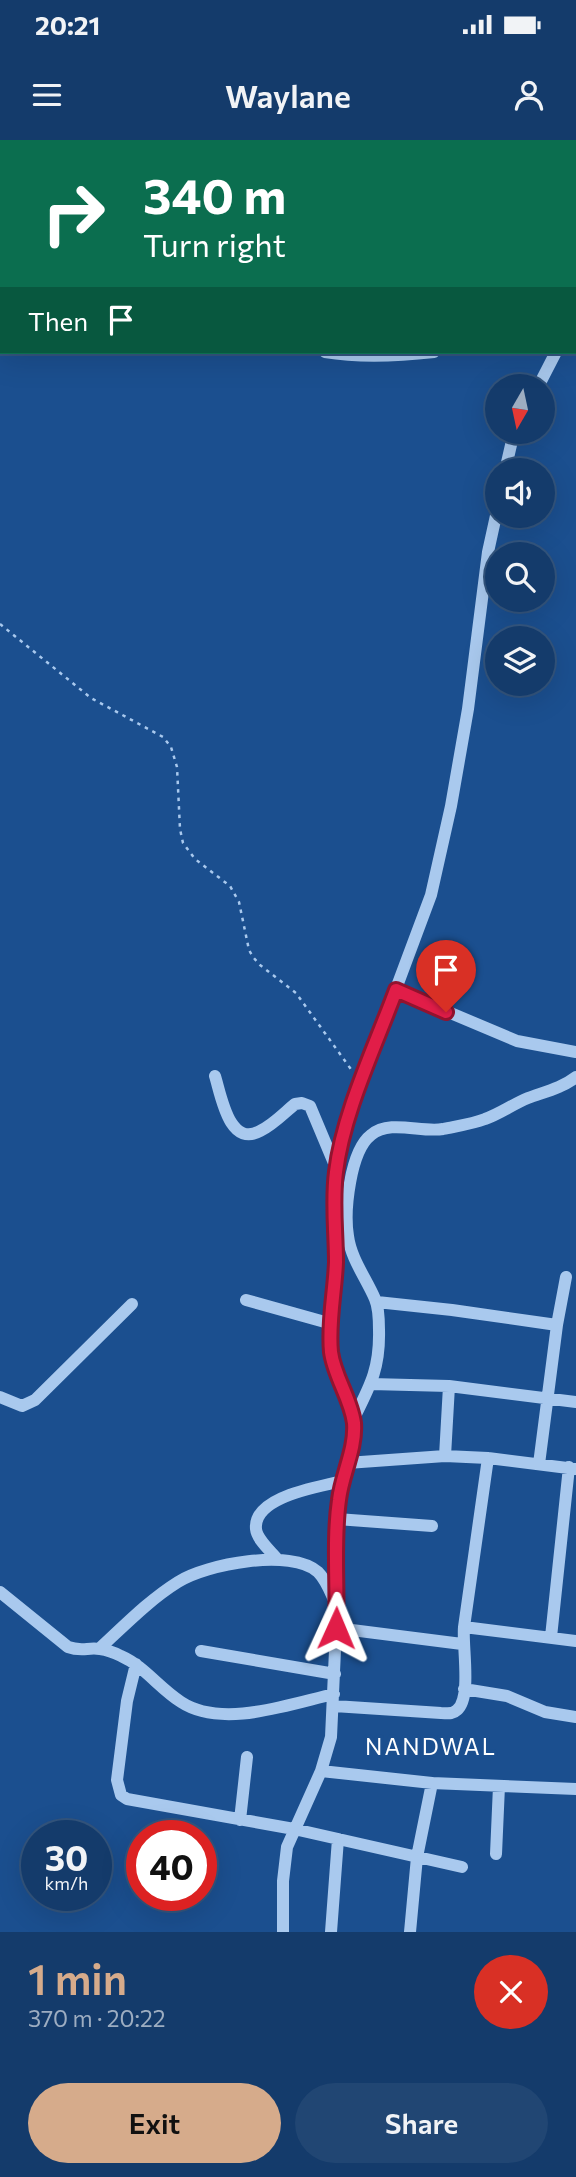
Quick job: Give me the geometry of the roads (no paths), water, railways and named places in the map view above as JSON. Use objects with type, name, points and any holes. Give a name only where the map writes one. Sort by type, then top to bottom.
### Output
[{"type":"street","points":[[336,354],[410,354]]},
{"type":"street","points":[[545,374],[555,354]]},
{"type":"street","points":[[283,1932],[283,1881],[288,1847],[321,1771],[331,1737],[337,1607],[337,1519],[342,1481],[354,1436],[354,1420],[334,1367],[331,1351],[336,1261],[336,1169],[342,1140],[359,1090],[431,895],[451,806],[468,709],[493,528]]},
{"type":"street","points":[[396,990],[517,1041],[576,1052]]},
{"type":"street","points":[[215,1076],[229,1120],[233,1127],[245,1134],[259,1132],[295,1104],[307,1104],[313,1110],[336,1169]]},
{"type":"street","points":[[354,1420],[372,1384],[379,1352],[377,1302],[352,1255],[347,1224],[353,1171],[365,1141],[379,1130],[393,1127],[442,1129],[485,1119],[576,1077]]},
{"type":"street","points":[[539,1464],[566,1277]]},
{"type":"street","points":[[246,1300],[332,1324]]},
{"type":"street","points":[[377,1302],[557,1325]]},
{"type":"street","points":[[0,1397],[22,1406],[35,1400],[132,1304]]},
{"type":"street","points":[[372,1384],[449,1386],[576,1402]]},
{"type":"street","points":[[445,1455],[449,1386]]},
{"type":"street","points":[[347,1464],[445,1455],[573,1468],[551,1637]]},
{"type":"street","points":[[0,1592],[68,1647],[78,1650],[99,1648],[136,1664],[167,1693],[201,1711],[219,1714],[334,1700],[453,1713],[459,1709],[464,1689],[464,1627],[488,1458]]},
{"type":"street","points":[[278,1560],[256,1531],[257,1522],[264,1509],[290,1494],[342,1481]]},
{"type":"street","points":[[337,1519],[432,1526]]},
{"type":"street","points":[[99,1648],[151,1601],[195,1572],[218,1565],[294,1561],[318,1572],[327,1583],[337,1607]]},
{"type":"street","points":[[464,1627],[576,1641]]},
{"type":"street","points":[[336,1628],[463,1644]]},
{"type":"street","points":[[201,1651],[335,1674]]},
{"type":"street","points":[[136,1664],[127,1701],[117,1780],[121,1795],[127,1799],[294,1829],[462,1867]]},
{"type":"street","points":[[464,1689],[507,1696],[545,1712],[576,1717]]},
{"type":"street","points":[[240,1820],[247,1757]]},
{"type":"street","points":[[321,1771],[432,1783],[576,1789]]},
{"type":"street","points":[[410,1932],[417,1857],[432,1783]]},
{"type":"street","points":[[496,1854],[499,1786]]},
{"type":"street","points":[[331,1932],[338,1839]]},
{"type":"district","name":"NANDWAL","points":[[431,1747]]}]
